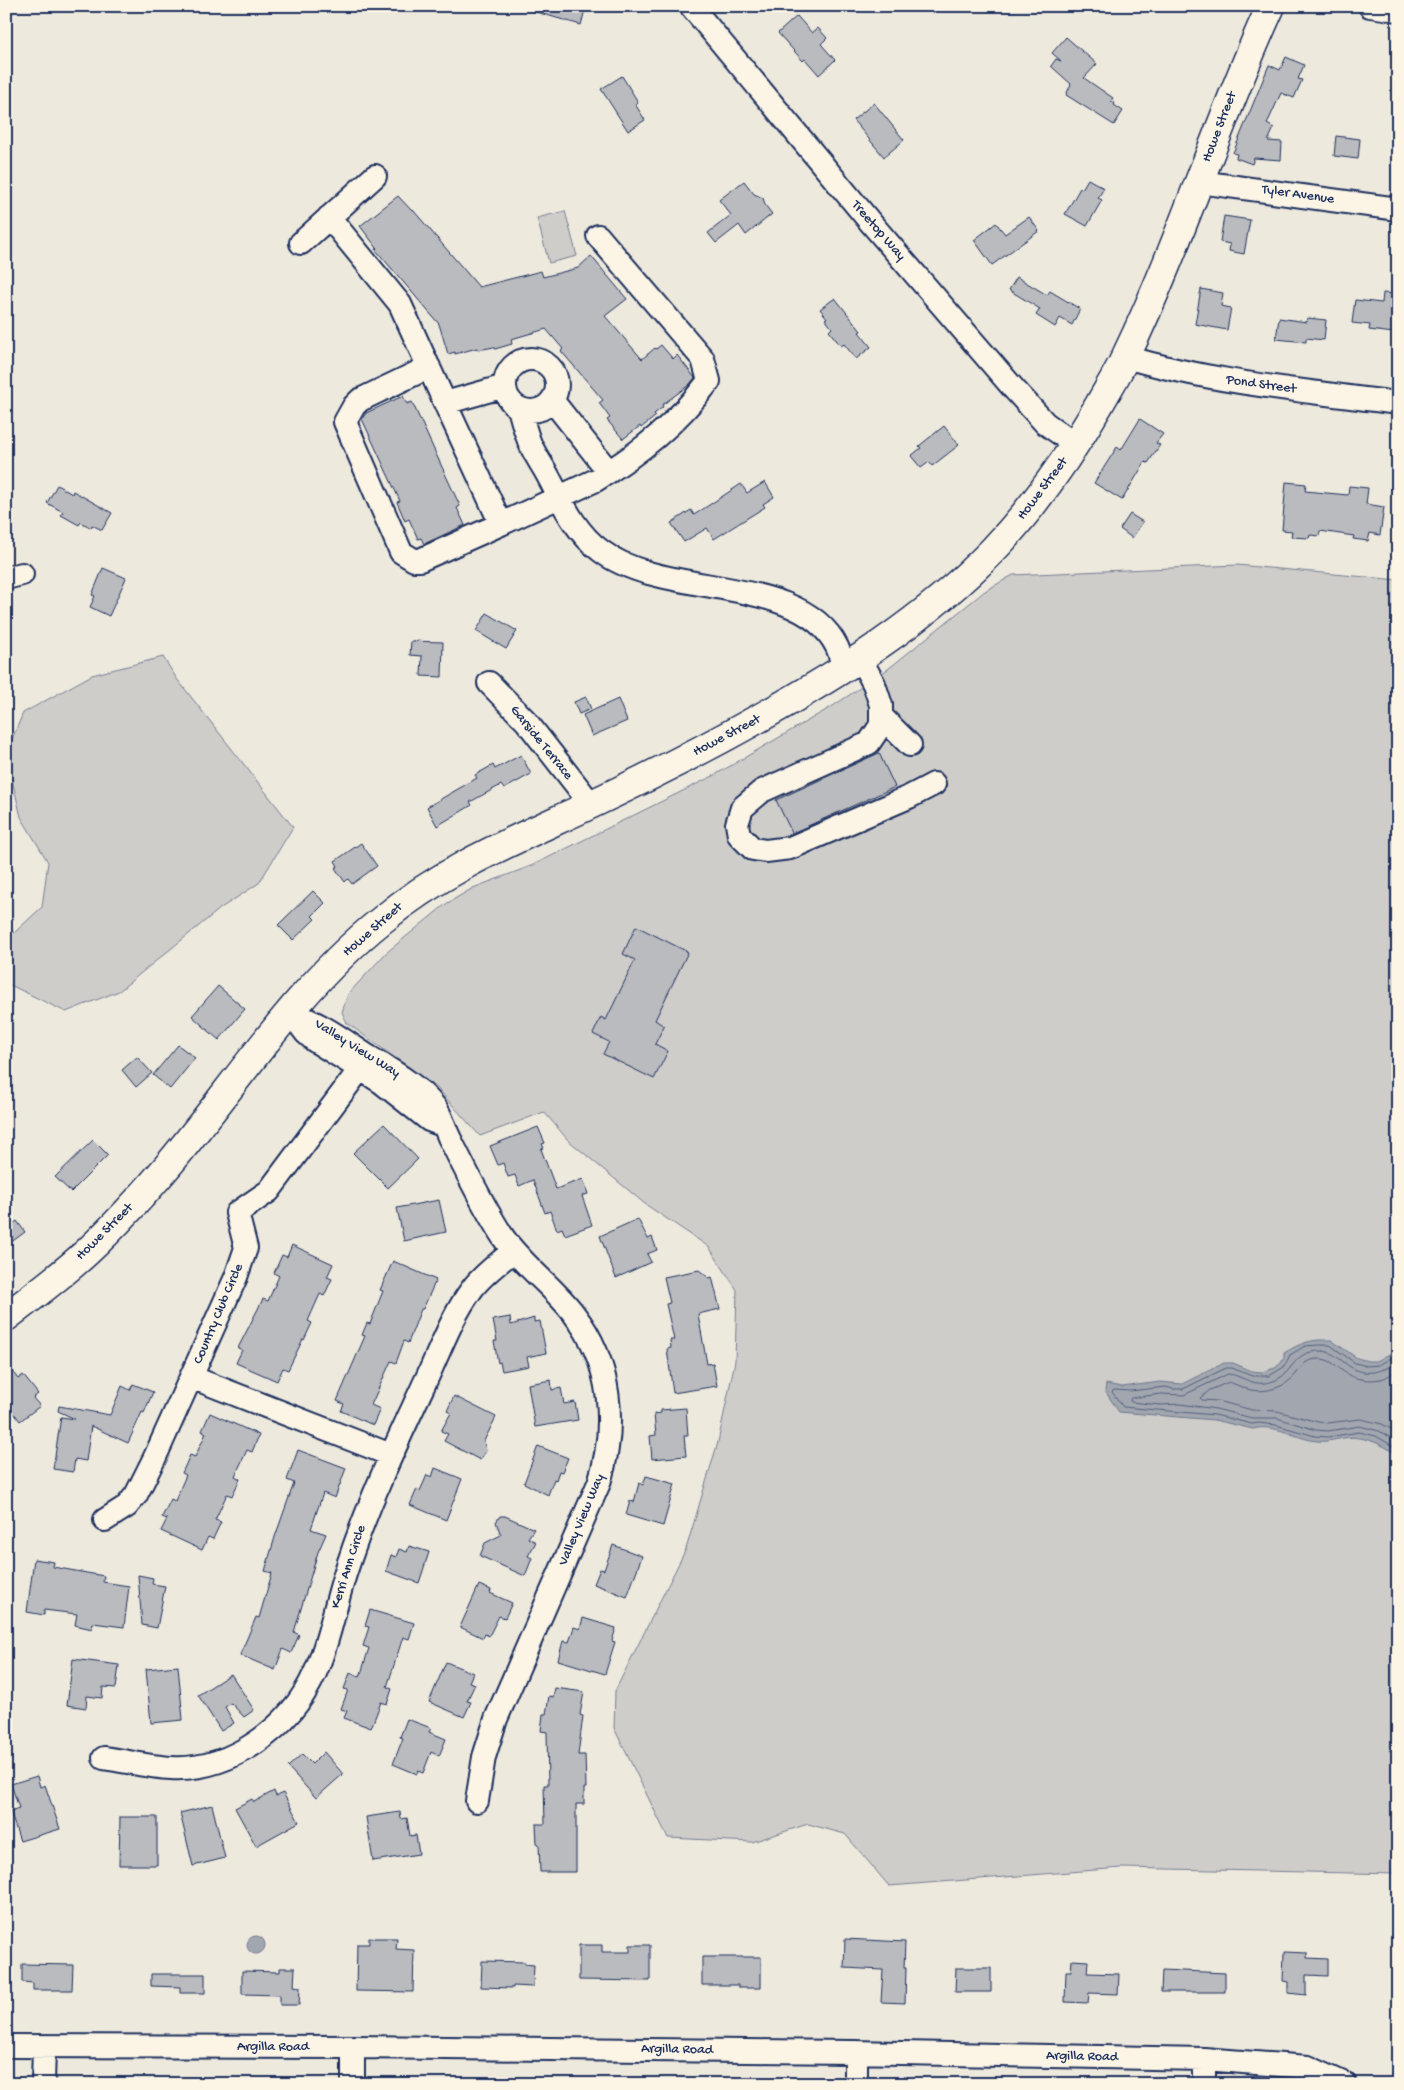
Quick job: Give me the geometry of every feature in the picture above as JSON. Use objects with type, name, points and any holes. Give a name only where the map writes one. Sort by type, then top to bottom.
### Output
[{"type":"main road","name":"Howe Street","points":[[6,1317],[87,1252],[128,1211],[171,1162],[290,1013],[357,942],[405,902],[479,856],[591,804],[754,722],[852,663],[912,621],[979,564],[1031,506],[1076,445],[1126,358],[1199,182],[1245,64],[1271,6]]},
{"type":"street","name":"Treetop Way","points":[[691,6],[871,223],[1014,389],[1045,423],[1076,445]]},
{"type":"street","points":[[1370,6],[1398,10]]},
{"type":"street","points":[[301,243],[375,176]]},
{"type":"street","name":"Tyler Avenue","points":[[1199,182],[1398,208]]},
{"type":"street","points":[[329,217],[400,304],[501,524]]},
{"type":"street","points":[[428,367],[360,400],[354,406],[345,422],[401,552],[414,560],[420,560],[596,480],[643,448],[679,417],[709,382],[703,359],[598,236]]},
{"type":"street","name":"Pond Street","points":[[1126,358],[1186,374],[1398,403]]},
{"type":"street","points":[[445,403],[507,378],[522,361],[530,359],[546,364],[556,377],[556,393],[547,406],[533,411],[519,408],[509,399],[507,378]]},
{"type":"street","points":[[552,400],[609,472]]},
{"type":"street","points":[[519,408],[529,441],[558,496],[576,526],[600,551],[620,563],[666,579],[780,602],[804,612],[822,627],[837,648],[874,684],[881,705],[881,725],[869,743],[762,791],[742,808],[737,824],[739,835],[753,849],[766,851],[790,848],[909,797],[934,784]]},
{"type":"street","name":"Garside Terrace","points":[[490,683],[526,721],[591,804]]},
{"type":"street","points":[[881,716],[910,745]]},
{"type":"street","name":"Valley View Way","points":[[290,1013],[321,1025],[357,1061],[396,1074],[422,1093],[436,1108],[479,1196],[513,1251],[574,1314],[590,1339],[605,1381],[610,1425],[607,1454],[599,1483],[496,1719],[484,1757],[476,1801]]},
{"type":"street","name":"Country Club Circle","points":[[105,1520],[127,1506],[136,1495],[236,1277],[246,1248],[237,1213],[269,1191],[357,1061]]},
{"type":"street","name":"Kerri Ann Circle","points":[[104,1758],[172,1768],[200,1765],[227,1757],[263,1737],[284,1719],[302,1698],[315,1673],[346,1569],[370,1502],[391,1455],[464,1302],[480,1279],[513,1251]]},
{"type":"street","points":[[191,1378],[391,1455]]},
{"type":"street","name":"Argilla Road","points":[[6,2046],[856,2052],[1204,2059],[1308,2067],[1345,2084]]},
{"type":"street","points":[[43,2084],[44,2047]]},
{"type":"street","points":[[353,2047],[353,2084]]},
{"type":"street","points":[[856,2052],[856,2084]]},
{"type":"street","points":[[1204,2059],[1204,2084]]},
{"type":"shaded area","points":[[565,211],[577,256],[549,263],[537,218]]},
{"type":"shaded area","points":[[1237,565],[1398,580],[1398,1874],[1121,1868],[889,1886],[845,1834],[808,1824],[752,1842],[668,1838],[614,1728],[615,1691],[686,1549],[718,1442],[735,1361],[737,1290],[709,1247],[645,1204],[568,1140],[544,1112],[480,1136],[437,1088],[347,1023],[342,1012],[348,994],[386,953],[446,904],[473,888],[531,866],[713,776],[833,706],[888,669],[985,591],[1013,575]]},
{"type":"shaded area","points":[[163,657],[177,679],[293,827],[259,883],[221,908],[119,991],[66,1012],[6,983],[6,924],[14,933],[42,907],[48,862],[21,817],[6,754],[23,713],[92,675]]},
{"type":"water","points":[[1319,1340],[1331,1340],[1357,1358],[1368,1361],[1377,1361],[1398,1349],[1398,1455],[1380,1444],[1354,1437],[1317,1441],[1269,1428],[1253,1429],[1214,1420],[1119,1412],[1105,1391],[1106,1384],[1122,1387],[1160,1382],[1182,1384],[1224,1363],[1233,1363],[1252,1371],[1262,1372],[1275,1368],[1281,1363],[1284,1353],[1288,1350]]},
{"type":"water","points":[[256,1936],[264,1941],[265,1945],[260,1953],[256,1954],[248,1949],[247,1945],[252,1937]]},
{"type":"building","points":[[530,6],[586,6],[581,25],[529,10]]},
{"type":"building","points":[[797,16],[812,33],[818,28],[827,38],[821,44],[835,60],[819,75],[805,59],[803,61],[778,33]]},
{"type":"building","points":[[1066,37],[1097,64],[1084,78],[1113,98],[1111,101],[1115,103],[1114,105],[1123,111],[1114,125],[1066,95],[1071,84],[1051,66],[1056,59],[1061,61],[1052,53]]},
{"type":"building","points":[[1286,57],[1304,65],[1298,79],[1302,80],[1294,98],[1281,93],[1267,124],[1274,128],[1268,141],[1282,142],[1281,160],[1254,158],[1252,164],[1236,158],[1237,154],[1233,153],[1269,65],[1280,70]]},
{"type":"building","points":[[622,76],[638,102],[635,104],[645,120],[628,131],[601,89]]},
{"type":"building","points":[[874,103],[904,140],[884,157],[853,120]]},
{"type":"building","points":[[1336,136],[1360,139],[1358,159],[1334,156]]},
{"type":"building","points":[[1088,179],[1104,188],[1098,198],[1102,200],[1087,226],[1065,214],[1080,188],[1082,189]]},
{"type":"building","points":[[744,181],[754,194],[763,198],[765,205],[772,214],[746,235],[739,225],[716,243],[708,233],[731,215],[719,200]]},
{"type":"building","points":[[398,196],[413,210],[479,287],[541,271],[543,277],[578,268],[591,256],[627,299],[605,316],[642,359],[661,345],[673,359],[677,355],[695,378],[689,385],[662,405],[663,407],[654,414],[656,416],[623,439],[607,420],[610,418],[599,403],[603,400],[561,351],[563,349],[546,329],[511,339],[512,344],[495,349],[494,347],[478,350],[477,348],[448,354],[439,324],[375,249],[377,248],[360,226]]},
{"type":"building","points":[[1224,216],[1250,220],[1244,254],[1229,251],[1230,244],[1220,242]]},
{"type":"building","points":[[1029,217],[1039,231],[992,265],[974,240],[996,223],[1005,234]]},
{"type":"building","points":[[1017,277],[1047,295],[1050,291],[1080,309],[1072,325],[1060,318],[1055,327],[1036,315],[1040,309],[1009,290]]},
{"type":"building","points":[[1201,289],[1223,293],[1221,306],[1231,308],[1227,330],[1195,324]]},
{"type":"building","points":[[1383,293],[1396,294],[1395,307],[1398,308],[1394,333],[1369,330],[1370,325],[1352,323],[1355,300],[1382,303]]},
{"type":"building","points":[[835,298],[871,347],[856,359],[844,344],[841,346],[829,331],[832,328],[820,309]]},
{"type":"building","points":[[1279,318],[1306,322],[1307,318],[1326,320],[1324,340],[1306,338],[1306,342],[1276,339]]},
{"type":"building","points":[[403,396],[407,404],[412,402],[460,506],[457,508],[465,525],[424,544],[421,538],[418,539],[409,519],[405,521],[397,502],[400,501],[362,419],[366,413]]},
{"type":"building","points":[[1140,419],[1163,434],[1156,443],[1160,445],[1148,463],[1145,462],[1122,500],[1094,483],[1117,447],[1121,450]]},
{"type":"building","points":[[944,426],[959,445],[932,466],[929,462],[921,468],[911,456],[921,448],[919,446]]},
{"type":"building","points":[[765,482],[774,497],[763,504],[765,507],[714,539],[707,528],[684,542],[671,523],[691,510],[694,515],[741,484],[747,493]]},
{"type":"building","points":[[1286,482],[1306,484],[1305,491],[1348,495],[1349,486],[1368,488],[1366,504],[1384,507],[1380,535],[1370,533],[1368,541],[1353,539],[1354,536],[1320,531],[1319,536],[1310,535],[1309,538],[1291,537],[1292,531],[1282,530]]},
{"type":"building","points":[[57,485],[72,494],[73,491],[112,513],[102,530],[92,525],[91,528],[81,522],[79,525],[61,515],[63,512],[47,503]]},
{"type":"building","points":[[1130,514],[1143,522],[1132,538],[1120,529]]},
{"type":"building","points":[[103,568],[126,578],[109,616],[90,607],[95,596],[92,595]]},
{"type":"building","points":[[487,613],[517,631],[506,649],[476,631]]},
{"type":"building","points":[[411,641],[443,642],[442,677],[421,676],[422,656],[410,655]]},
{"type":"building","points":[[586,697],[591,709],[579,714],[574,702]]},
{"type":"building","points":[[618,699],[627,721],[592,736],[583,715]]},
{"type":"building","points":[[879,753],[895,787],[792,833],[776,800]]},
{"type":"building","points":[[521,755],[531,774],[504,789],[501,785],[470,802],[472,805],[437,826],[427,807],[477,778],[475,775],[493,765],[495,769]]},
{"type":"building","points":[[361,843],[377,866],[352,884],[348,879],[345,882],[335,868],[338,866],[335,861]]},
{"type":"building","points":[[313,891],[325,903],[312,916],[315,919],[293,940],[278,925]]},
{"type":"building","points":[[636,926],[688,952],[655,1020],[664,1026],[655,1044],[668,1051],[654,1079],[603,1054],[609,1042],[593,1034],[601,1017],[606,1020],[635,960],[623,954]]},
{"type":"building","points":[[218,986],[245,1009],[219,1040],[192,1016]]},
{"type":"building","points":[[178,1045],[195,1058],[170,1089],[153,1075]]},
{"type":"building","points":[[137,1057],[152,1073],[136,1087],[122,1070]]},
{"type":"building","points":[[384,1124],[418,1159],[388,1188],[353,1153]]},
{"type":"building","points":[[538,1127],[545,1143],[542,1144],[544,1148],[541,1149],[556,1189],[583,1179],[588,1194],[582,1196],[592,1225],[565,1235],[562,1228],[557,1230],[550,1211],[545,1213],[533,1180],[519,1186],[515,1175],[508,1177],[503,1163],[498,1165],[490,1146]]},
{"type":"building","points":[[93,1140],[108,1155],[71,1192],[55,1177]]},
{"type":"building","points":[[439,1200],[446,1232],[404,1241],[397,1208]]},
{"type":"building","points":[[638,1219],[648,1239],[652,1237],[657,1250],[647,1254],[651,1262],[616,1278],[600,1236]]},
{"type":"building","points":[[17,1221],[25,1232],[6,1246],[6,1229]]},
{"type":"building","points":[[292,1245],[333,1264],[327,1277],[332,1279],[324,1296],[320,1294],[308,1321],[312,1323],[288,1370],[283,1368],[277,1381],[236,1363],[242,1350],[238,1348],[263,1299],[268,1301],[279,1276],[274,1273],[282,1255],[287,1257]]},
{"type":"building","points":[[393,1261],[436,1280],[423,1309],[421,1309],[408,1343],[404,1341],[396,1363],[391,1361],[371,1405],[380,1409],[373,1425],[341,1411],[344,1404],[337,1401],[365,1336],[362,1335],[367,1323],[370,1324],[383,1291],[380,1290]]},
{"type":"building","points":[[699,1270],[709,1278],[712,1277],[720,1309],[698,1314],[707,1364],[713,1363],[717,1386],[673,1393],[667,1349],[671,1348],[670,1340],[674,1340],[666,1304],[670,1303],[664,1277]]},
{"type":"building","points":[[510,1317],[511,1325],[534,1318],[534,1322],[540,1321],[546,1353],[527,1357],[529,1366],[502,1371],[500,1362],[498,1363],[494,1341],[497,1341],[493,1320]]},
{"type":"building","points":[[6,1363],[18,1379],[23,1375],[38,1394],[33,1398],[40,1406],[20,1421],[13,1412],[6,1418]]},
{"type":"building","points":[[551,1380],[552,1390],[561,1388],[564,1404],[575,1402],[578,1420],[535,1427],[528,1384]]},
{"type":"building","points":[[133,1384],[153,1392],[128,1443],[91,1426],[86,1461],[75,1459],[73,1472],[53,1469],[61,1417],[75,1419],[58,1411],[59,1406],[110,1415],[122,1386],[130,1390]]},
{"type":"building","points":[[454,1396],[496,1417],[484,1441],[486,1451],[480,1460],[444,1441],[448,1434],[441,1431],[451,1413],[447,1411]]},
{"type":"building","points":[[686,1408],[688,1436],[684,1436],[686,1456],[652,1459],[650,1436],[656,1435],[654,1414],[661,1413],[661,1410]]},
{"type":"building","points":[[210,1413],[259,1435],[252,1452],[247,1450],[235,1476],[240,1479],[232,1496],[227,1494],[215,1520],[221,1522],[213,1539],[208,1537],[202,1550],[161,1531],[167,1519],[162,1517],[171,1499],[175,1501],[186,1475],[182,1473],[190,1455],[195,1457],[206,1433],[202,1431]]},
{"type":"building","points":[[538,1446],[568,1458],[562,1472],[559,1471],[556,1480],[554,1479],[548,1495],[524,1483]]},
{"type":"building","points":[[298,1450],[346,1468],[335,1498],[323,1493],[311,1529],[326,1534],[318,1552],[294,1632],[299,1635],[291,1653],[283,1649],[275,1670],[240,1655],[256,1617],[259,1618],[272,1573],[265,1571],[294,1483],[287,1480]]},
{"type":"building","points":[[435,1468],[462,1479],[446,1520],[410,1505],[417,1489],[420,1491],[427,1475],[432,1477]]},
{"type":"building","points":[[646,1476],[675,1484],[663,1526],[626,1515],[630,1501],[634,1502],[639,1483],[643,1485]]},
{"type":"building","points":[[500,1516],[505,1516],[534,1529],[528,1538],[536,1542],[528,1556],[532,1558],[525,1576],[480,1556],[485,1543],[501,1535],[496,1522]]},
{"type":"building","points":[[613,1545],[642,1556],[627,1597],[594,1584],[600,1569],[604,1570]]},
{"type":"building","points":[[409,1546],[429,1552],[419,1583],[386,1571],[391,1555],[396,1557],[399,1549],[407,1552]]},
{"type":"building","points":[[34,1559],[54,1562],[53,1567],[104,1576],[103,1582],[129,1586],[124,1627],[93,1623],[92,1629],[75,1625],[77,1614],[44,1610],[44,1615],[27,1612]]},
{"type":"building","points":[[138,1575],[153,1578],[152,1584],[165,1586],[157,1628],[142,1625]]},
{"type":"building","points":[[479,1585],[491,1590],[490,1593],[512,1603],[505,1618],[499,1616],[489,1636],[485,1634],[483,1638],[460,1627]]},
{"type":"building","points":[[370,1610],[414,1623],[409,1639],[403,1637],[387,1687],[392,1689],[387,1704],[381,1702],[371,1728],[344,1718],[347,1711],[341,1709],[348,1690],[344,1689],[350,1673],[360,1677],[369,1648],[363,1646],[369,1627],[365,1626]]},
{"type":"building","points":[[583,1618],[616,1628],[612,1641],[615,1642],[605,1674],[558,1660],[563,1641],[569,1642],[574,1627],[580,1629]]},
{"type":"building","points":[[73,1659],[119,1665],[116,1688],[103,1687],[102,1698],[87,1696],[86,1708],[67,1705]]},
{"type":"building","points":[[446,1662],[473,1673],[469,1682],[475,1684],[467,1701],[471,1702],[464,1717],[429,1702]]},
{"type":"building","points":[[178,1666],[183,1720],[151,1723],[146,1669]]},
{"type":"building","points":[[231,1674],[254,1710],[244,1717],[231,1703],[225,1707],[234,1723],[221,1731],[198,1695]]},
{"type":"building","points":[[555,1688],[584,1692],[580,1715],[583,1716],[578,1755],[585,1755],[586,1788],[584,1788],[584,1804],[576,1804],[576,1872],[540,1872],[536,1824],[545,1824],[544,1785],[548,1785],[547,1732],[541,1731],[543,1714],[546,1714],[549,1696],[553,1697]]},
{"type":"building","points":[[407,1719],[431,1728],[429,1732],[446,1739],[439,1756],[431,1752],[423,1773],[418,1771],[417,1774],[393,1764],[403,1738],[400,1737]]},
{"type":"building","points":[[324,1752],[343,1774],[316,1798],[288,1767],[302,1754],[312,1764]]},
{"type":"building","points":[[37,1776],[40,1787],[45,1785],[60,1829],[20,1841],[10,1811],[19,1808],[11,1784]]},
{"type":"building","points":[[274,1791],[276,1796],[283,1793],[299,1822],[256,1846],[235,1808],[252,1799],[254,1802]]},
{"type":"building","points":[[212,1805],[225,1858],[193,1866],[180,1813]]},
{"type":"building","points":[[400,1812],[401,1819],[407,1818],[410,1836],[416,1835],[419,1854],[373,1861],[366,1817]]},
{"type":"building","points":[[120,1817],[157,1817],[157,1865],[119,1865]]},
{"type":"building","points":[[369,1938],[397,1938],[396,1949],[414,1950],[413,1992],[356,1991],[357,1944],[369,1944]]},
{"type":"building","points":[[845,1939],[905,1942],[905,2003],[881,2002],[883,1970],[844,1968]]},
{"type":"building","points":[[579,1945],[602,1945],[602,1952],[630,1952],[630,1945],[650,1945],[650,1981],[579,1980]]},
{"type":"building","points":[[1284,1952],[1307,1953],[1307,1958],[1328,1959],[1328,1976],[1306,1975],[1306,1995],[1288,1993],[1288,1982],[1283,1981]]},
{"type":"building","points":[[702,1957],[761,1957],[761,1988],[738,1988],[738,1985],[702,1985]]},
{"type":"building","points":[[1072,1960],[1088,1961],[1087,1973],[1119,1974],[1118,1994],[1089,1993],[1088,2003],[1065,2002],[1066,1971],[1071,1971]]},
{"type":"building","points":[[482,1961],[525,1962],[525,1964],[534,1965],[533,1987],[481,1987]]},
{"type":"building","points":[[22,1964],[73,1965],[72,1990],[33,1990],[33,1983],[22,1982]]},
{"type":"building","points":[[280,1968],[295,1968],[294,1986],[300,1987],[299,2005],[280,2005],[280,1995],[242,1994],[242,1971],[280,1972]]},
{"type":"building","points":[[956,1968],[991,1968],[991,1992],[955,1992]]},
{"type":"building","points":[[1162,1970],[1225,1973],[1225,1992],[1161,1992]]},
{"type":"building","points":[[151,1974],[205,1974],[205,1993],[180,1993],[180,1987],[151,1986]]}]
